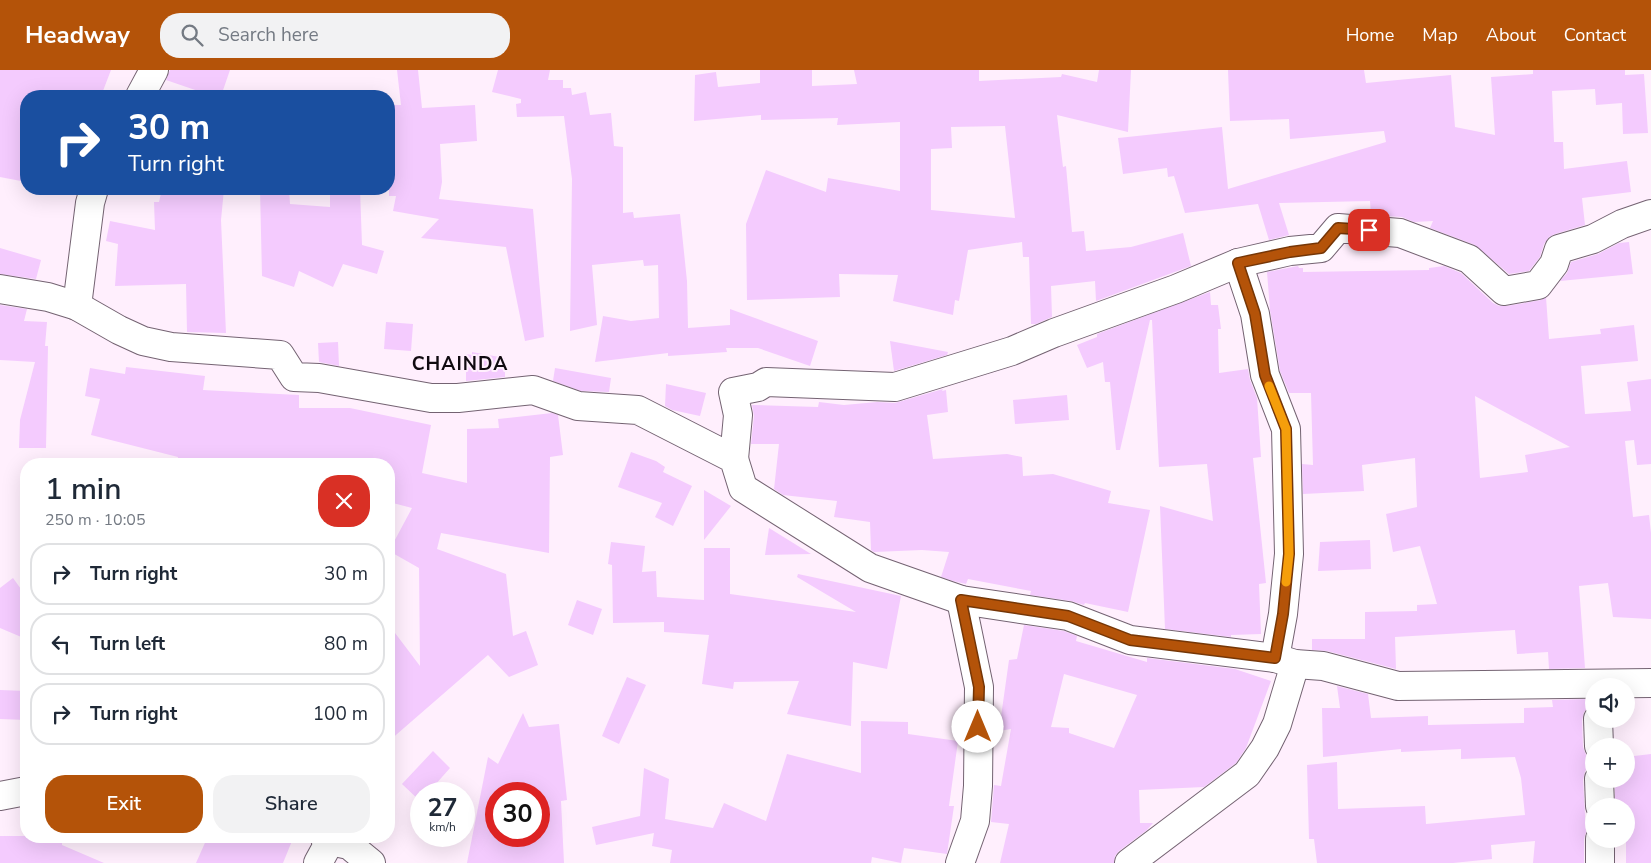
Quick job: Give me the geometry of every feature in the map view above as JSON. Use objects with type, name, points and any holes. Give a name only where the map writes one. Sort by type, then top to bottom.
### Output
[{"type":"street","points":[[143,90],[154,70]]},
{"type":"street","points":[[77,306],[92,195]]},
{"type":"street","points":[[1585,685],[1398,686],[1324,666],[1130,640],[1068,616],[961,600],[870,568],[743,488],[734,459],[738,415],[733,392],[758,387],[766,382],[894,387],[1012,350],[1176,289],[1238,263],[1290,252],[1321,248],[1338,228],[1400,233],[1469,259],[1504,291],[1538,285],[1554,264],[1559,249],[1593,239],[1622,224],[1651,214]]},
{"type":"street","points":[[1129,863],[1247,774],[1265,748],[1277,724],[1285,661],[1283,614],[1289,554],[1286,429],[1265,375],[1255,314],[1238,263]]},
{"type":"street","points":[[0,289],[48,298],[77,306],[119,330],[143,341],[171,347],[280,355],[294,377],[319,378],[431,398],[458,398],[533,390],[578,406],[638,410],[734,459]]},
{"type":"street","points":[[960,863],[975,821],[978,786],[979,717],[979,687],[961,600]]},
{"type":"street","points":[[1635,684],[1651,683]]},
{"type":"street","points":[[0,796],[20,792]]},
{"type":"street","points":[[324,847],[349,845],[372,863]]},
{"type":"street","points":[[1600,848],[1600,863]]},
{"type":"building","points":[[0,70],[111,70],[103,90],[20,90],[20,181],[0,177]]},
{"type":"building","points":[[170,70],[230,70],[223,90],[195,90],[166,80]]},
{"type":"building","points":[[397,70],[418,70],[422,108],[475,105],[477,141],[440,144],[442,182],[439,199],[533,209],[544,337],[525,341],[506,247],[421,238],[439,219],[393,211],[396,196],[389,195],[395,195],[395,105],[401,105]]},
{"type":"building","points":[[498,70],[550,70],[548,80],[563,80],[563,88],[571,88],[572,95],[586,92],[590,115],[611,113],[614,146],[623,147],[623,213],[633,212],[634,218],[680,214],[687,281],[688,328],[730,325],[730,309],[818,341],[810,366],[758,348],[726,348],[727,352],[668,356],[668,353],[595,362],[603,316],[631,321],[659,318],[658,265],[644,266],[643,260],[592,265],[597,325],[570,331],[572,179],[564,116],[517,117],[516,104],[521,103],[521,99],[492,92]]},
{"type":"building","points":[[760,70],[812,70],[812,86],[857,84],[854,70],[979,70],[979,81],[1061,77],[1062,74],[1097,82],[1099,70],[1131,70],[1128,132],[1057,115],[1063,167],[1066,166],[1072,232],[1084,231],[1086,251],[1131,247],[1183,233],[1191,266],[1096,301],[1095,281],[1051,286],[1052,317],[1036,324],[1031,324],[1029,257],[1023,257],[1022,242],[968,250],[959,301],[955,300],[953,315],[893,301],[898,275],[839,274],[840,297],[747,300],[746,224],[766,170],[826,192],[828,178],[900,191],[900,122],[837,125],[838,118],[761,120],[761,115],[694,121],[695,75],[716,72],[718,87],[760,83]],"holes":[[[1005,126],[1015,218],[931,210],[931,149],[952,148],[951,127]]]},
{"type":"building","points":[[1228,70],[1364,70],[1366,83],[1451,75],[1455,127],[1495,135],[1491,77],[1533,74],[1533,70],[1625,70],[1625,75],[1644,74],[1648,133],[1623,134],[1622,103],[1596,105],[1595,89],[1552,91],[1554,142],[1563,142],[1564,169],[1627,161],[1631,192],[1582,198],[1585,225],[1549,237],[1544,244],[1540,257],[1529,271],[1509,274],[1475,245],[1430,228],[1433,221],[1414,222],[1402,217],[1371,215],[1370,201],[1279,203],[1289,235],[1269,240],[1258,204],[1185,213],[1174,176],[1168,177],[1167,168],[1123,174],[1118,138],[1222,127],[1228,189],[1386,142],[1384,131],[1290,139],[1289,119],[1230,121]]},
{"type":"building","points":[[161,195],[223,195],[221,220],[226,333],[187,332],[186,284],[115,286],[118,244],[106,241],[110,221],[155,230],[154,202],[159,202]]},
{"type":"building","points":[[260,195],[289,195],[290,204],[330,207],[330,195],[360,195],[362,245],[384,251],[377,274],[343,264],[333,287],[299,271],[294,287],[262,276]]},
{"type":"building","points":[[1629,242],[1633,274],[1560,281],[1567,273],[1571,262],[1598,254],[1619,243]]},
{"type":"building","points":[[0,248],[41,260],[36,279],[0,274]]},
{"type":"building","points":[[1298,266],[1303,268],[1303,272],[1429,270],[1429,268],[1444,266],[1461,273],[1493,303],[1499,306],[1541,300],[1546,297],[1549,339],[1601,334],[1600,329],[1634,325],[1638,361],[1581,366],[1585,414],[1631,411],[1627,382],[1651,379],[1651,464],[1637,465],[1634,440],[1625,441],[1633,517],[1649,515],[1651,533],[1651,619],[1613,617],[1608,583],[1579,586],[1585,668],[1549,669],[1548,652],[1517,654],[1515,630],[1395,637],[1396,669],[1327,651],[1312,650],[1312,639],[1365,639],[1365,612],[1417,611],[1417,605],[1437,604],[1420,546],[1393,552],[1386,514],[1417,507],[1415,458],[1362,465],[1364,491],[1303,494],[1302,464],[1313,465],[1311,393],[1289,393],[1280,371],[1270,310],[1267,272]],"holes":[[[1475,396],[1570,447],[1525,455],[1528,472],[1480,478]]]},
{"type":"building","points":[[1210,292],[1211,305],[1218,305],[1221,329],[1218,329],[1219,373],[1248,369],[1257,398],[1261,457],[1253,458],[1266,583],[1259,584],[1261,634],[1231,635],[1231,637],[1165,629],[1160,506],[1213,521],[1207,464],[1159,467],[1152,320],[1150,320],[1120,450],[1116,450],[1110,382],[1105,382],[1103,362],[1087,368],[1077,345],[1097,337],[1097,334]]},
{"type":"building","points":[[0,305],[27,309],[24,321],[47,322],[45,346],[48,346],[46,448],[19,448],[20,420],[35,362],[0,360]]},
{"type":"building","points":[[386,322],[413,324],[411,351],[384,349]]},
{"type":"building","points":[[890,341],[948,352],[947,355],[894,371]]},
{"type":"building","points":[[338,342],[339,366],[319,362],[318,343]]},
{"type":"building","points":[[472,352],[505,358],[505,377],[466,381],[466,354],[472,355]]},
{"type":"building","points":[[126,367],[205,376],[203,390],[299,395],[299,408],[350,408],[431,425],[422,473],[467,483],[467,429],[499,428],[498,419],[552,413],[558,415],[563,455],[550,457],[549,553],[441,533],[437,549],[506,574],[513,636],[526,631],[538,665],[509,677],[488,655],[395,736],[395,633],[420,666],[419,568],[395,554],[395,540],[412,508],[395,504],[395,458],[178,458],[91,435],[100,399],[85,396],[90,368],[125,374]]},
{"type":"building","points":[[555,368],[611,378],[609,392],[581,391],[553,381]]},
{"type":"building","points":[[666,384],[706,393],[700,416],[672,410],[665,406]]},
{"type":"building","points":[[943,389],[942,391],[946,390],[948,412],[927,415],[933,459],[1007,454],[1022,457],[1023,476],[1053,474],[1111,491],[1108,503],[1150,510],[1128,612],[1085,603],[1084,605],[1071,601],[1030,595],[1031,591],[968,579],[966,584],[941,577],[949,552],[922,550],[874,552],[871,550],[870,522],[834,517],[837,501],[783,495],[774,489],[779,444],[751,444],[754,416],[752,405],[818,407],[819,402],[844,405],[877,402],[895,403]]},
{"type":"building","points":[[1067,395],[1069,420],[1015,424],[1013,400]]},
{"type":"building","points":[[631,452],[656,461],[665,467],[663,472],[692,486],[673,526],[655,517],[662,503],[618,487]]},
{"type":"building","points":[[704,490],[731,506],[704,540]]},
{"type":"building","points":[[769,528],[811,554],[765,555]]},
{"type":"building","points":[[1370,540],[1371,569],[1318,571],[1320,542]]},
{"type":"building","points":[[611,542],[645,546],[642,572],[656,571],[657,597],[704,600],[704,548],[730,548],[730,594],[856,612],[797,577],[798,574],[901,596],[887,669],[853,662],[851,726],[787,714],[799,681],[734,682],[733,689],[702,684],[709,635],[664,632],[664,622],[613,623],[612,565],[608,564]]},
{"type":"building","points":[[13,578],[20,588],[20,636],[0,628],[0,588]]},
{"type":"building","points":[[577,600],[602,609],[593,635],[568,625]]},
{"type":"building","points":[[1024,625],[1064,631],[1077,636],[1076,641],[1147,662],[1147,658],[1235,669],[1271,681],[1246,748],[1236,763],[1204,787],[1139,790],[1140,823],[1153,823],[1147,830],[1119,851],[1115,856],[1114,863],[1000,863],[1009,824],[991,822],[994,785],[1001,786],[1011,729],[999,731],[1009,660],[1017,659]],"holes":[[[1064,674],[1137,695],[1114,748],[1069,733],[1069,728],[1051,727]]]},
{"type":"building","points":[[627,677],[646,685],[619,744],[602,736]]},
{"type":"building","points":[[1337,686],[1368,694],[1371,718],[1428,716],[1428,725],[1524,723],[1524,708],[1553,707],[1552,700],[1585,699],[1585,711],[1582,720],[1585,752],[1583,780],[1585,815],[1584,863],[1533,863],[1535,841],[1491,845],[1492,859],[1453,863],[1317,863],[1314,839],[1309,839],[1307,765],[1337,762],[1338,809],[1425,806],[1426,824],[1525,815],[1521,778],[1515,757],[1461,759],[1461,749],[1401,752],[1401,749],[1323,757],[1322,708],[1340,708]]},
{"type":"building","points":[[0,690],[20,691],[20,720],[0,719]]},
{"type":"building","points":[[523,713],[529,727],[559,724],[567,800],[561,801],[564,863],[467,863],[470,847],[475,847],[475,823],[488,757],[498,764]]},
{"type":"building","points":[[861,721],[908,722],[908,734],[958,741],[949,806],[954,806],[947,854],[904,848],[901,863],[872,857],[871,863],[670,863],[672,850],[652,846],[654,833],[596,845],[592,827],[640,816],[644,768],[669,779],[665,819],[713,828],[724,803],[766,821],[787,754],[861,773]]},
{"type":"building","points":[[433,751],[450,768],[438,782],[410,782],[410,792],[402,784]]},
{"type":"building","points":[[1651,754],[1651,863],[1626,863],[1626,848],[1635,848],[1635,798],[1615,798],[1615,788],[1635,788],[1635,756]]},
{"type":"building","points":[[0,836],[20,836],[20,843],[62,843],[62,845],[104,863],[0,863]]},
{"type":"building","points":[[205,843],[291,843],[283,863],[196,863]]},
{"type":"slow traffic","points":[[1269,386],[1286,429],[1289,554],[1286,582]]},
{"type":"district","name":"CHAINDA","points":[[460,364]]},
{"type":"route","points":[[978,727],[979,687],[961,600],[1068,616],[1130,640],[1275,658],[1283,614],[1289,554],[1286,429],[1265,375],[1255,314],[1238,263],[1290,252],[1321,248],[1338,228],[1369,230]]}]
